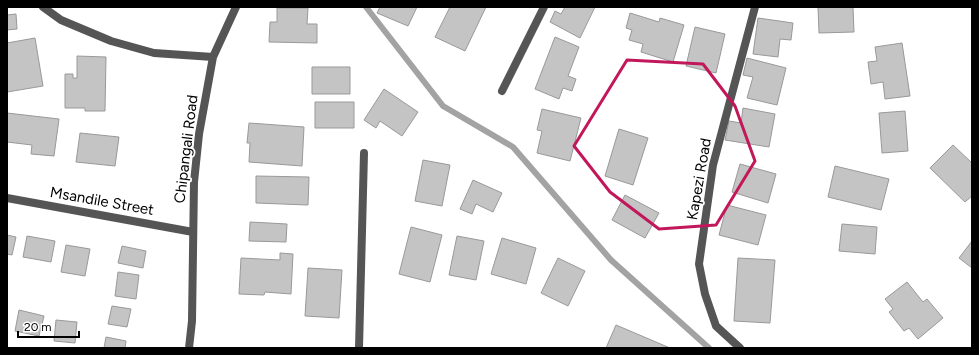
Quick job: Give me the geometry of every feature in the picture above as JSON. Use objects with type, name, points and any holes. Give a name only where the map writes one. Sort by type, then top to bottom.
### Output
[{"type":"street","points":[[43,7],[61,20],[111,41],[154,53],[213,57]]},
{"type":"street","name":"Chipangali Road","points":[[189,348],[192,321],[195,174],[200,134],[213,57],[236,7]]},
{"type":"street","points":[[502,90],[544,7]]},
{"type":"street","name":"Kapezi Road","points":[[740,348],[716,326],[705,294],[699,264],[713,165],[755,7]]},
{"type":"street","points":[[359,348],[364,153]]},
{"type":"street","name":"Msandile Street","points":[[7,198],[193,232]]},
{"type":"highlighted area","points":[[627,60],[703,64],[735,106],[755,161],[716,225],[659,229],[610,192],[574,146]]},
{"type":"building","points":[[380,7],[417,7],[408,26],[377,13]]},
{"type":"building","points":[[450,7],[486,7],[465,51],[435,37]]},
{"type":"building","points":[[565,7],[595,7],[580,38],[550,22],[555,11],[561,14]]},
{"type":"building","points":[[818,7],[853,7],[854,32],[819,33]]},
{"type":"building","points":[[277,8],[308,8],[307,24],[317,24],[317,43],[269,42],[270,22],[277,22]]},
{"type":"building","points":[[630,13],[659,22],[660,18],[684,25],[673,62],[641,52],[643,44],[629,40],[632,30],[626,28]]},
{"type":"building","points":[[16,14],[17,29],[7,30],[7,15]]},
{"type":"building","points":[[758,18],[793,23],[791,40],[780,39],[778,57],[753,54]]},
{"type":"building","points":[[695,27],[725,34],[716,73],[686,66]]},
{"type":"building","points":[[555,37],[579,47],[568,76],[576,79],[572,91],[563,88],[559,99],[535,89]]},
{"type":"building","points":[[35,38],[43,86],[7,92],[7,43]]},
{"type":"building","points":[[902,43],[910,96],[885,99],[883,82],[871,84],[868,62],[877,61],[875,47]]},
{"type":"building","points":[[77,56],[106,57],[105,111],[85,111],[85,108],[65,108],[65,74],[73,74],[73,78],[77,78]]},
{"type":"building","points":[[747,58],[786,68],[777,105],[747,98],[753,77],[743,75]]},
{"type":"building","points":[[312,67],[350,67],[350,94],[312,94]]},
{"type":"building","points":[[384,89],[418,112],[402,136],[380,121],[376,128],[364,120]]},
{"type":"building","points":[[315,102],[354,102],[354,128],[315,128]]},
{"type":"building","points":[[743,108],[775,114],[769,147],[725,140],[729,121],[741,123]]},
{"type":"building","points":[[542,109],[581,118],[570,161],[537,153],[542,131],[537,130]]},
{"type":"building","points":[[905,111],[908,151],[882,153],[879,113]]},
{"type":"building","points":[[7,113],[59,119],[54,156],[31,154],[32,145],[7,142]]},
{"type":"building","points":[[249,123],[304,127],[302,166],[249,162],[250,143],[247,143]]},
{"type":"building","points":[[619,129],[648,138],[633,185],[605,176]]},
{"type":"building","points":[[80,133],[119,137],[115,166],[76,162]]},
{"type":"building","points":[[953,145],[972,163],[972,196],[965,202],[930,168]]},
{"type":"building","points":[[423,160],[450,165],[442,206],[415,201]]},
{"type":"building","points":[[740,164],[776,174],[768,203],[732,192]]},
{"type":"building","points":[[835,166],[889,179],[881,210],[828,197]]},
{"type":"building","points":[[256,176],[309,177],[308,205],[256,203]]},
{"type":"building","points":[[473,180],[502,193],[493,212],[476,204],[472,214],[460,209]]},
{"type":"building","points":[[625,195],[659,213],[645,238],[612,220]]},
{"type":"building","points":[[727,205],[766,215],[758,245],[719,235]]},
{"type":"building","points":[[250,222],[287,224],[286,242],[249,241]]},
{"type":"building","points":[[842,224],[877,227],[875,254],[839,251]]},
{"type":"building","points":[[411,227],[442,235],[430,282],[399,274]]},
{"type":"building","points":[[7,235],[16,237],[12,255],[7,254]]},
{"type":"building","points":[[27,236],[55,241],[51,262],[23,257]]},
{"type":"building","points":[[457,236],[484,241],[476,280],[449,275]]},
{"type":"building","points":[[502,238],[536,248],[526,284],[491,274]]},
{"type":"building","points":[[972,241],[972,268],[959,258]]},
{"type":"building","points":[[66,245],[90,249],[85,276],[61,272]]},
{"type":"building","points":[[122,246],[146,251],[143,268],[118,263]]},
{"type":"building","points":[[280,253],[293,254],[291,294],[265,292],[264,295],[239,294],[241,258],[280,260]]},
{"type":"building","points":[[558,258],[585,271],[568,306],[541,293]]},
{"type":"building","points":[[738,258],[775,260],[770,323],[734,321]]},
{"type":"building","points":[[308,268],[342,270],[339,318],[305,316]]},
{"type":"building","points":[[118,272],[139,275],[136,299],[115,296]]},
{"type":"building","points":[[907,282],[923,302],[927,299],[943,318],[918,339],[909,328],[904,331],[889,312],[893,309],[885,299]]},
{"type":"building","points":[[112,306],[131,309],[127,327],[108,324]]},
{"type":"building","points":[[19,310],[44,316],[39,336],[15,331]]},
{"type":"building","points":[[56,320],[77,322],[75,343],[54,341]]},
{"type":"building","points":[[616,325],[670,348],[606,348]]},
{"type":"building","points":[[106,337],[126,341],[125,348],[104,348]]},
{"type":"waterway","points":[[366,7],[443,106],[513,147],[611,260],[709,348]]}]
